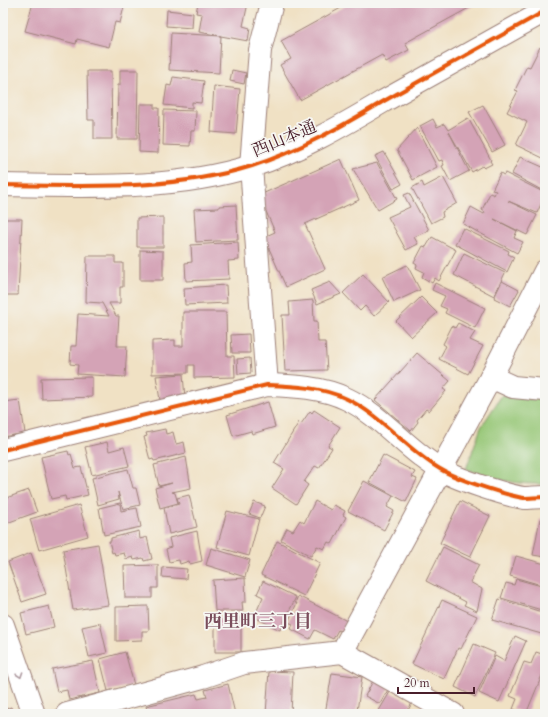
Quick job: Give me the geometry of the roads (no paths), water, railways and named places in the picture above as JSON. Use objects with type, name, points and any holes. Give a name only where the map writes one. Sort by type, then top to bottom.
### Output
[{"type":"street","points":[[267,385],[251,166],[260,50],[272,3]]},
{"type":"street","name":"西山本通","points":[[3,185],[98,187],[147,185],[201,178],[251,166],[296,150],[545,11]]},
{"type":"street","points":[[342,652],[490,377],[545,271]]},
{"type":"street","points":[[490,377],[513,387],[545,390]]},
{"type":"street","points":[[3,450],[267,385],[296,386],[328,391],[348,400],[379,421],[440,470],[486,487],[524,498],[545,497]]},
{"type":"street","points":[[3,625],[34,714]]},
{"type":"street","points":[[66,714],[203,677],[244,663],[342,652],[453,714]]},
{"type":"district","name":"西里町三丁目","points":[[258,621]]}]
